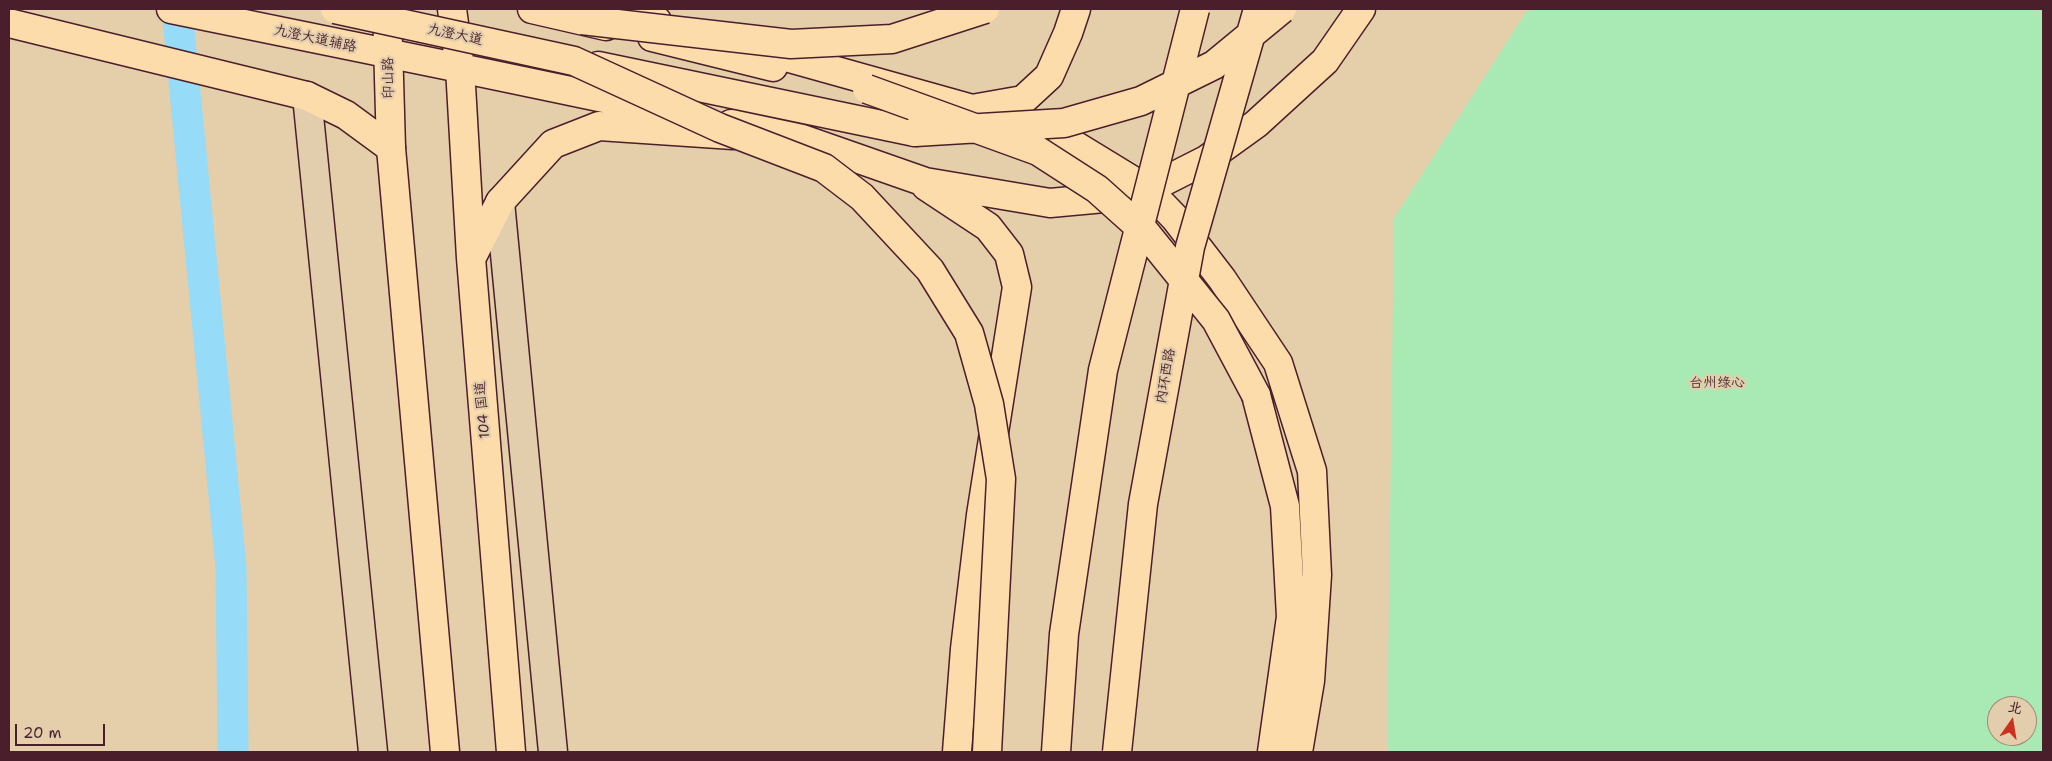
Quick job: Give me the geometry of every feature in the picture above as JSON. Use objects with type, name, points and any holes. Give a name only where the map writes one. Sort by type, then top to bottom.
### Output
[{"type":"main road","name":"九澄大道辅路","points":[[171,9],[802,139]]},
{"type":"main road","name":"九澄大道","points":[[335,9],[574,61]]},
{"type":"main road","name":"印山路","points":[[387,9],[391,148]]},
{"type":"main road","points":[[452,9],[460,68]]},
{"type":"main road","points":[[532,9],[867,89],[1038,151],[1097,189],[1145,232],[1216,320],[1256,395],[1285,506],[1292,618],[1272,752]]},
{"type":"main road","points":[[615,9],[972,109],[1076,146],[1148,190],[1175,218],[1222,279],[1278,363],[1312,472],[1317,575],[1310,681],[1298,752]]},
{"type":"main road","points":[[582,20],[791,44],[892,39],[985,9]]},
{"type":"main road","points":[[972,109],[1023,100],[1049,76],[1068,33],[1076,9]]},
{"type":"main road","points":[[1056,752],[1064,634],[1103,370],[1195,9]]},
{"type":"main road","name":"内环西路","points":[[1117,752],[1143,504],[1190,247],[1258,9]]},
{"type":"main road","points":[[574,61],[915,132],[1064,123],[1140,101],[1214,65],[1282,9]]},
{"type":"main road","points":[[471,258],[500,202],[553,144],[599,126],[802,139],[925,182],[1050,203],[1137,195],[1206,160],[1256,124],[1325,61],[1361,9]]},
{"type":"main road","points":[[9,23],[307,96],[346,115],[391,148],[445,752]]},
{"type":"main road","points":[[574,61],[720,128],[824,168],[862,197],[930,270],[969,333],[989,404],[1001,479],[987,752]]},
{"type":"main road","name":"104 国道","points":[[460,68],[471,258],[511,752]]},
{"type":"main road","points":[[307,96],[373,752]]},
{"type":"main road","points":[[915,178],[988,227],[1009,254],[1016,287],[981,515],[965,649],[957,752]]},
{"type":"main road","points":[[500,202],[554,752]]},
{"type":"green space","name":"台州绿心","points":[[1528,9],[2043,9],[2043,752],[1387,752],[1394,218]]},
{"type":"waterway","points":[[177,9],[231,567],[233,752]]}]
